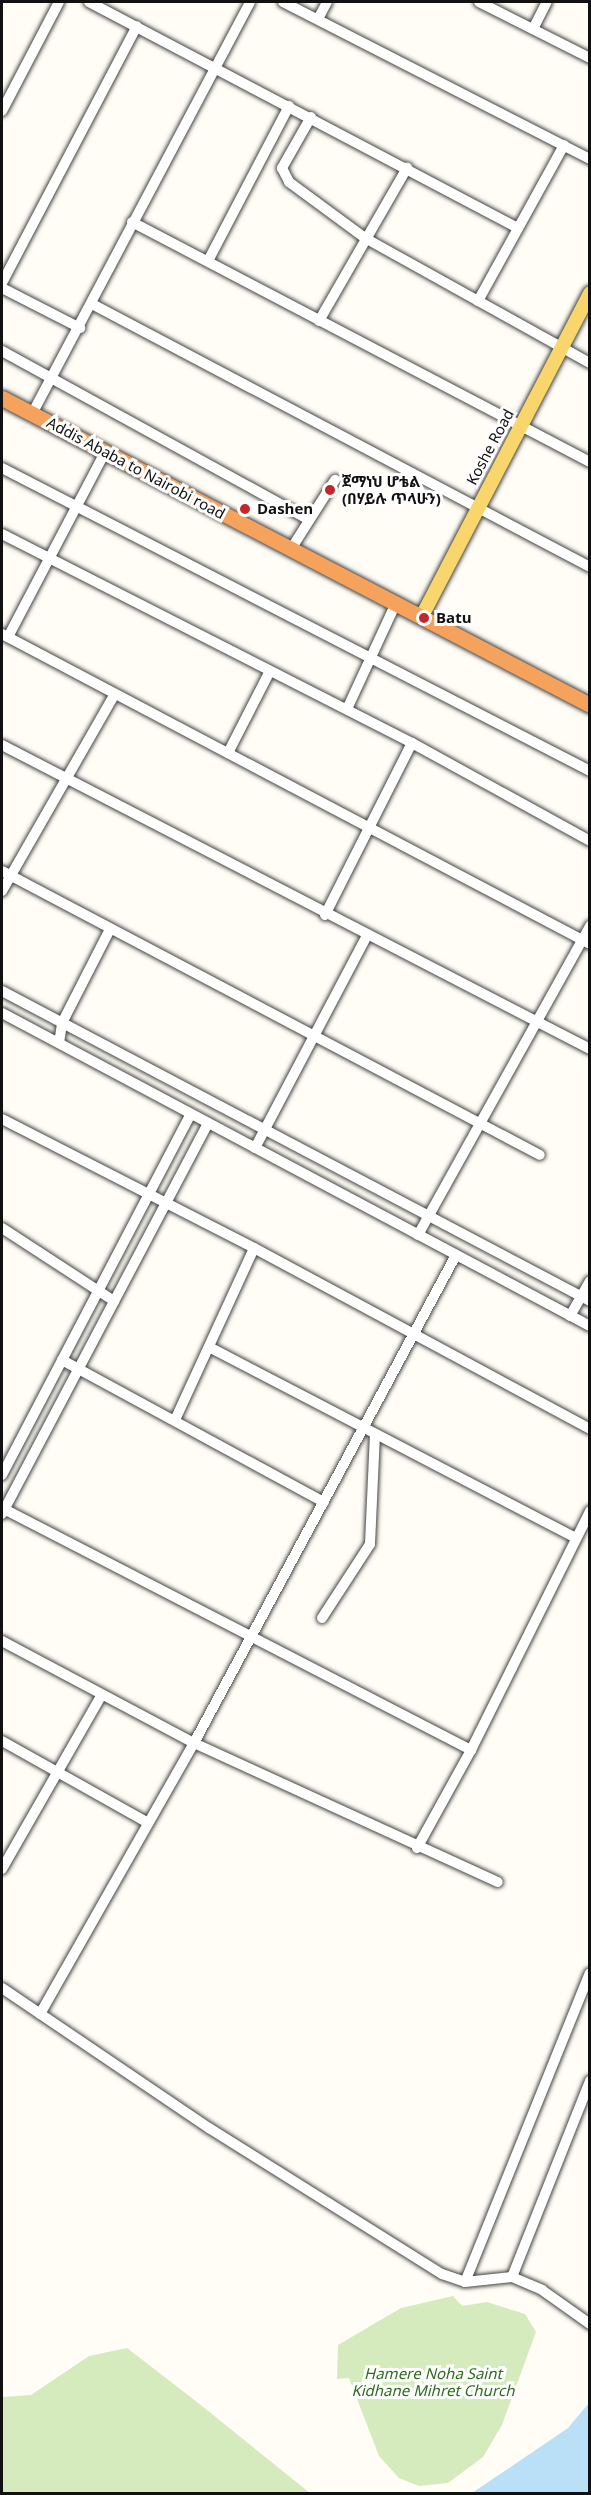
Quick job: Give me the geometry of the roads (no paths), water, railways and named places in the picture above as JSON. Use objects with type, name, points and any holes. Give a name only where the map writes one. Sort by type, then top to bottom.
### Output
[{"type":"highway","name":"Addis Ababa to Nairobi road","points":[[3,402],[32,414],[590,705]]},
{"type":"main road","name":"Koshe Road","points":[[422,616],[590,293]]},
{"type":"street","points":[[2,111],[59,2]]},
{"type":"street","points":[[89,2],[518,228]]},
{"type":"street","points":[[32,414],[80,328],[132,222],[250,2]]},
{"type":"street","points":[[283,2],[590,159]]},
{"type":"street","points":[[318,19],[327,2]]},
{"type":"street","points":[[479,2],[590,58]]},
{"type":"street","points":[[533,29],[547,2]]},
{"type":"street","points":[[2,283],[137,26]]},
{"type":"street","points":[[208,261],[289,106]]},
{"type":"street","points":[[311,117],[286,157],[282,175],[365,238],[561,350],[590,363]]},
{"type":"street","points":[[478,301],[564,145]]},
{"type":"street","points":[[320,321],[365,238],[407,168]]},
{"type":"street","points":[[132,222],[590,462]]},
{"type":"street","points":[[2,288],[80,328]]},
{"type":"street","points":[[92,304],[590,567]]},
{"type":"street","points":[[2,351],[309,520]]},
{"type":"street","points":[[105,452],[49,559],[5,636],[586,942]]},
{"type":"street","points":[[2,468],[590,771]]},
{"type":"street","points":[[291,549],[335,480]]},
{"type":"street","points":[[2,534],[269,673],[412,743],[590,841]]},
{"type":"street","points":[[347,710],[396,603]]},
{"type":"street","points":[[228,753],[269,673]]},
{"type":"street","points":[[2,891],[6,874],[68,780],[115,694]]},
{"type":"street","points":[[325,915],[412,743]]},
{"type":"street","points":[[2,745],[325,915],[590,1049]]},
{"type":"street","points":[[6,874],[483,1122],[540,1155]]},
{"type":"street","points":[[418,1235],[537,1023],[586,942],[590,926]]},
{"type":"street","points":[[59,1043],[62,1023],[110,929]]},
{"type":"street","points":[[255,1148],[367,936]]},
{"type":"street","points":[[3,996],[145,1065],[585,1299]]},
{"type":"street","points":[[2,1013],[590,1326]]},
{"type":"street","points":[[135,1084],[145,1065]]},
{"type":"street","points":[[2,1475],[191,1114]]},
{"type":"street","points":[[2,1119],[254,1248],[411,1335],[590,1429]]},
{"type":"street","points":[[208,1123],[2,1511],[471,1750]]},
{"type":"street","points":[[341,1193],[351,1175]]},
{"type":"street","points":[[439,1246],[449,1227]]},
{"type":"street","points":[[2,1228],[99,1289],[114,1301]]},
{"type":"street","points":[[175,1420],[254,1248]]},
{"type":"street","points":[[118,1253],[135,1262]]},
{"type":"street","points":[[40,2014],[194,1743],[411,1335],[456,1255]]},
{"type":"street","points":[[515,1286],[525,1268]]},
{"type":"street","points":[[570,1316],[585,1299],[590,1281]]},
{"type":"street","points":[[209,1347],[576,1538]]},
{"type":"street","points":[[62,1360],[324,1502]]},
{"type":"street","points":[[322,1618],[370,1544],[375,1434]]},
{"type":"street","points":[[417,1848],[471,1750],[590,1511]]},
{"type":"street","points":[[2,1641],[101,1696],[194,1743],[417,1848],[498,1882]]},
{"type":"street","points":[[2,1869],[56,1770],[101,1696]]},
{"type":"street","points":[[2,1741],[148,1823]]},
{"type":"street","points":[[465,2282],[590,1973]]},
{"type":"street","points":[[2,1988],[209,2128],[442,2274],[465,2282],[512,2277],[542,2290],[590,2324]]},
{"type":"street","points":[[512,2277],[590,2081]]},
{"type":"water","points":[[589,2403],[589,2493],[472,2493],[568,2428]]},
{"type":"place","name":"ጀማነህ ሆቴል (በሃይሉ ጥላሁን)","points":[[330,490]]},
{"type":"place","name":"Dashen","points":[[245,509]]},
{"type":"place","name":"Batu","points":[[424,618]]},
{"type":"park label","name":"Hamere Noha Saint Kidhane Mihret Church","points":[[433,2382]]}]
